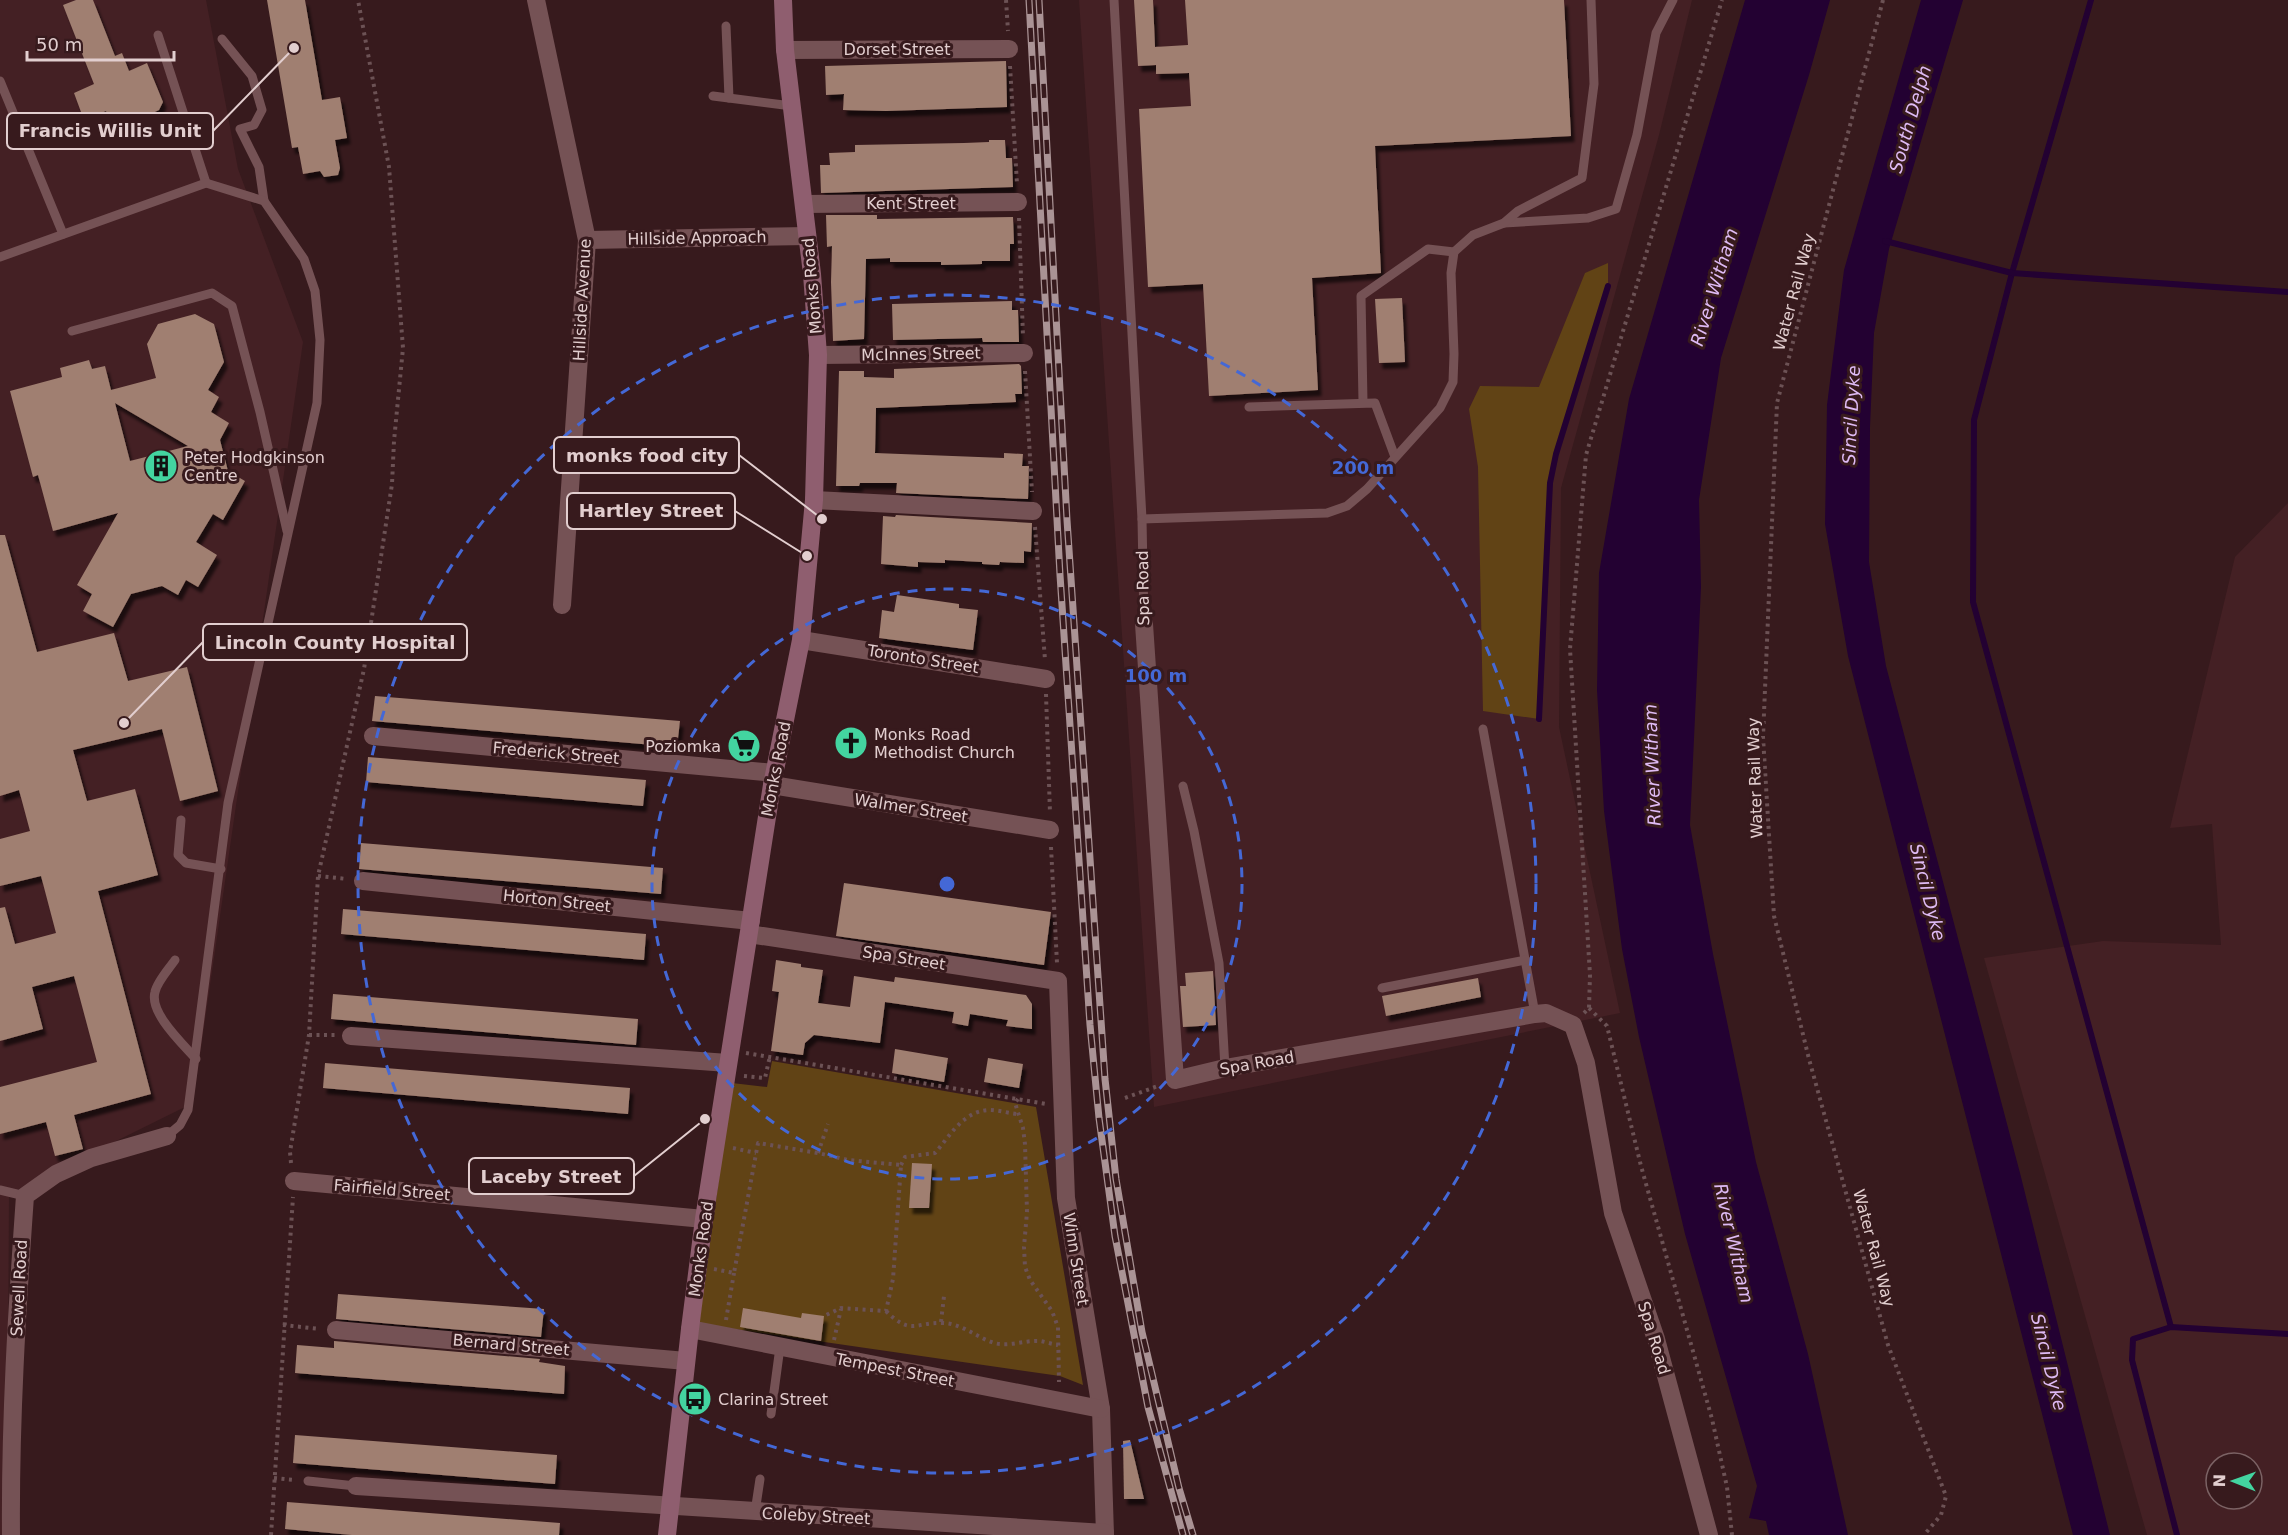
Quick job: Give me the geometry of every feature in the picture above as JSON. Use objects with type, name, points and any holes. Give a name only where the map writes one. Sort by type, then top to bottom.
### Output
[{"type":"main road","name":"Monks Road","points":[[667,1535],[704,1219],[773,779],[801,640],[814,500],[818,355],[804,204],[785,50],[783,0]]},
{"type":"street","name":"Hillside Avenue","points":[[536,0],[587,240],[562,605]]},
{"type":"street","name":"Dorset Street","points":[[785,50],[1009,49]]},
{"type":"street","name":"Kent Street","points":[[804,204],[1018,202]]},
{"type":"street","name":"Hillside Approach","points":[[587,240],[807,236]]},
{"type":"street","name":"McInnes Street","points":[[818,355],[1024,353]]},
{"type":"street","points":[[814,500],[1034,511]]},
{"type":"street","name":"Spa Road","points":[[1144,624],[1175,1080],[1225,1068],[1535,1014],[1546,1013],[1573,1025],[1586,1063],[1613,1213],[1656,1339],[1709,1535]]},
{"type":"street","name":"Toronto Street","points":[[801,640],[1046,679]]},
{"type":"street","name":"Frederick Street","points":[[373,736],[773,779]]},
{"type":"street","name":"Walmer Street","points":[[773,779],[1050,830]]},
{"type":"street","name":"Horton Street","points":[[363,881],[750,928]]},
{"type":"street","name":"Spa Street","points":[[750,928],[1058,981]]},
{"type":"street","name":"Winn Street","points":[[1058,981],[1066,1198],[1101,1410],[1105,1534]]},
{"type":"street","points":[[351,1036],[727,1068]]},
{"type":"street","points":[[25,1196],[56,1174],[91,1158],[167,1136]]},
{"type":"street","name":"Fairfield Street","points":[[294,1181],[704,1219]]},
{"type":"street","name":"Sewell Road","points":[[11,1535],[5,1479],[25,1196]]},
{"type":"street","name":"Tempest Street","points":[[690,1329],[1101,1410]]},
{"type":"street","name":"Bernard Street","points":[[336,1330],[686,1361]]},
{"type":"street","points":[[356,1486],[671,1508]]},
{"type":"street","name":"Coleby Street","points":[[671,1508],[1105,1534]]},
{"type":"lane","name":"Spa Road","points":[[1114,0],[1142,519],[1144,624]]},
{"type":"lane","points":[[1504,223],[1518,211],[1582,177],[1594,84],[1591,0]]},
{"type":"lane","points":[[1142,519],[1327,513],[1347,506],[1367,489],[1440,408],[1453,382],[1451,273],[1454,252],[1473,235],[1504,223],[1588,218],[1616,209],[1637,135],[1656,33],[1673,0]]},
{"type":"lane","points":[[726,26],[729,98]]},
{"type":"lane","points":[[158,35],[206,183]]},
{"type":"lane","points":[[167,1136],[180,1125],[188,1110],[228,803],[317,403],[320,340],[315,291],[304,260],[264,201],[259,167],[240,129],[254,125],[262,110],[252,76],[222,39]]},
{"type":"lane","points":[[0,81],[63,234]]},
{"type":"lane","points":[[713,96],[792,106]]},
{"type":"lane","points":[[0,257],[206,183],[264,201]]},
{"type":"lane","points":[[1363,402],[1361,296],[1428,249],[1454,252]]},
{"type":"lane","points":[[72,331],[212,294],[232,306],[288,533]]},
{"type":"lane","points":[[1249,407],[1375,402],[1395,457]]},
{"type":"lane","points":[[1483,729],[1535,1014]]},
{"type":"lane","points":[[1183,786],[1194,831],[1219,963],[1225,1068]]},
{"type":"lane","points":[[181,820],[178,855],[186,863],[221,869]]},
{"type":"lane","points":[[175,960],[155,991],[154,1001],[162,1020],[196,1059]]},
{"type":"lane","points":[[1383,988],[1526,960]]},
{"type":"lane","points":[[0,1190],[25,1196]]},
{"type":"lane","points":[[771,1414],[780,1347]]},
{"type":"lane","points":[[755,1512],[760,1479]]},
{"type":"lane","points":[[308,1481],[356,1486]]},
{"type":"path","points":[[271,1535],[294,1181],[290,1152],[309,1035],[318,876],[368,645],[392,483],[403,348],[389,167],[358,0]]},
{"type":"path","points":[[1573,1025],[1589,1008],[1589,963],[1570,650],[1586,455],[1722,0]]},
{"type":"path","name":"Water Rail Way","points":[[1883,0],[1777,403],[1762,737],[1774,916],[1809,1059],[1888,1345],[1946,1496],[1941,1515],[1924,1535]]},
{"type":"path","points":[[318,876],[363,881]]},
{"type":"path","points":[[1589,1008],[1607,1026],[1641,1166],[1712,1419],[1727,1488],[1732,1535]]},
{"type":"path","points":[[309,1035],[351,1036]]},
{"type":"path","points":[[727,1068],[765,1078],[770,1056],[1062,1108]]},
{"type":"path","points":[[1125,1098],[1175,1080]]},
{"type":"path","points":[[1018,1099],[1015,1103],[1023,1128],[1027,1170],[1028,1212],[1024,1247],[1025,1266],[1030,1280],[1052,1311],[1058,1327],[1060,1377],[1057,1401]]},
{"type":"path","points":[[886,1311],[893,1279],[901,1165],[905,1157],[935,1153],[958,1125],[973,1114],[989,1110],[1017,1114]]},
{"type":"path","points":[[818,1153],[828,1124]]},
{"type":"path","points":[[722,1336],[758,1143],[848,1160],[901,1165]]},
{"type":"path","points":[[698,1266],[734,1274]]},
{"type":"path","points":[[941,1323],[944,1296]]},
{"type":"path","points":[[824,1316],[841,1308],[886,1311],[894,1319],[907,1326],[920,1327],[941,1323],[955,1325],[995,1343],[1018,1344],[1038,1341],[1058,1345]]},
{"type":"path","points":[[831,1357],[841,1308]]},
{"type":"path","points":[[283,1325],[336,1330]]},
{"type":"path","points":[[274,1478],[308,1481]]},
{"type":"shaded area","points":[[0,0],[206,0],[238,169],[303,342],[193,1103],[9,1194],[7,1535],[0,1535]]},
{"type":"shaded area","points":[[1079,0],[1692,0],[1659,135],[1561,488],[1559,727],[1620,1013],[1154,1107]]},
{"type":"shaded area","points":[[1608,263],[1608,286],[1556,454],[1550,483],[1539,719],[1483,711],[1478,467],[1469,409],[1480,386],[1539,387],[1585,273]]},
{"type":"shaded area","points":[[2288,503],[2288,1535],[2147,1535],[1984,958],[2103,941],[2221,945],[2212,824],[2170,828],[2235,557]]},
{"type":"shaded area","points":[[772,1061],[1036,1107],[1083,1385],[1060,1376],[699,1324],[732,1083],[767,1087]]},
{"type":"water","name":"River Witham","points":[[1745,0],[1830,0],[1721,358],[1699,500],[1701,587],[1690,825],[1713,954],[1756,1162],[1808,1354],[1848,1535],[1769,1535],[1766,1521],[1749,1518],[1757,1486],[1685,1234],[1639,1037],[1622,949],[1604,811],[1597,690],[1599,573],[1629,399]]},
{"type":"water","points":[[1921,0],[1963,0],[1889,249],[1874,333],[1870,427],[1869,562],[1886,666],[2020,1173],[2110,1535],[2073,1535],[1848,656],[1825,524],[1827,405],[1844,270]]},
{"type":"building","points":[[76,0],[93,0],[115,56],[122,53],[129,71],[147,63],[163,102],[159,110],[140,119],[143,127],[117,137],[106,111],[84,120],[74,93],[94,84],[63,5]]},
{"type":"building","points":[[267,0],[305,0],[322,100],[340,97],[347,138],[335,140],[340,168],[338,175],[324,177],[320,171],[303,174],[298,147],[292,148]]},
{"type":"building","points":[[1134,0],[1153,0],[1155,47],[1188,45],[1185,0],[1564,0],[1571,136],[1375,146],[1381,273],[1312,278],[1318,390],[1209,396],[1203,284],[1148,287],[1139,109],[1191,106],[1189,73],[1156,74],[1156,65],[1138,66]]},
{"type":"building","points":[[1006,61],[1007,107],[843,110],[844,94],[826,95],[825,66]]},
{"type":"building","points":[[989,140],[1005,140],[1006,158],[1012,158],[1013,187],[821,193],[820,165],[830,165],[829,153],[855,152],[855,145],[964,143],[989,142]]},
{"type":"building","points":[[826,215],[877,215],[877,219],[1013,217],[1014,244],[1010,244],[1010,261],[982,261],[982,264],[941,265],[941,262],[890,262],[890,258],[866,259],[864,339],[833,341],[832,246],[827,247]]},
{"type":"building","points":[[1402,298],[1405,362],[1379,363],[1375,299]]},
{"type":"building","points":[[1012,301],[1012,310],[1018,310],[1019,342],[983,342],[982,338],[893,340],[892,304]]},
{"type":"building","name":"Peter Hodgkinson Centre","points":[[195,314],[214,324],[224,362],[208,390],[219,397],[211,412],[229,423],[220,440],[228,471],[245,481],[223,520],[213,514],[196,542],[217,555],[198,587],[186,580],[178,595],[162,586],[131,594],[113,627],[83,611],[92,594],[77,585],[118,513],[53,531],[38,475],[33,477],[10,391],[62,377],[60,368],[89,360],[92,369],[105,366],[111,390],[156,378],[147,344],[158,324]],"holes":[[[115,403],[188,446],[130,461]]]},
{"type":"building","points":[[1019,364],[1022,394],[1015,394],[1016,402],[876,408],[875,453],[1004,458],[1004,453],[1023,454],[1022,466],[1029,466],[1028,499],[896,493],[897,483],[860,483],[859,486],[836,486],[839,371],[864,371],[864,377],[894,378],[894,369]]},
{"type":"building","points":[[896,515],[1032,523],[1031,552],[1024,551],[1024,563],[1000,562],[999,565],[945,560],[945,563],[918,562],[918,567],[881,564],[883,516],[895,517]]},
{"type":"building","points":[[0,535],[5,535],[37,652],[114,633],[128,681],[187,667],[218,791],[180,801],[162,729],[73,750],[87,801],[135,789],[158,875],[98,891],[151,1094],[74,1115],[83,1149],[55,1156],[46,1122],[0,1134],[0,1087],[97,1062],[74,976],[32,987],[43,1029],[0,1041],[0,908],[5,907],[15,944],[56,933],[41,876],[0,886],[0,839],[30,831],[19,790],[0,796]]},
{"type":"building","points":[[897,595],[959,604],[959,608],[978,610],[973,650],[879,638],[882,610],[894,612]]},
{"type":"building","points":[[375,696],[680,721],[677,747],[372,721]]},
{"type":"building","points":[[368,757],[646,780],[643,806],[366,782]]},
{"type":"building","points":[[361,843],[663,868],[661,894],[359,869]]},
{"type":"building","points":[[844,883],[1051,912],[1044,965],[836,936]]},
{"type":"building","points":[[343,909],[646,934],[644,960],[341,934]]},
{"type":"building","points":[[776,960],[823,970],[818,1003],[850,1007],[854,976],[894,982],[895,977],[1026,995],[1032,1004],[1032,1029],[1006,1026],[1008,1020],[970,1014],[968,1026],[952,1023],[954,1012],[885,1002],[880,1043],[814,1035],[805,1043],[803,1055],[771,1051],[779,992],[772,991]]},
{"type":"building","points":[[1213,971],[1216,1025],[1183,1027],[1180,986],[1186,986],[1185,973]]},
{"type":"building","points":[[1478,978],[1481,997],[1386,1016],[1382,996]]},
{"type":"building","points":[[333,994],[638,1019],[636,1045],[331,1019]]},
{"type":"building","points":[[895,1049],[948,1058],[944,1082],[892,1073]]},
{"type":"building","points":[[988,1058],[1023,1064],[1019,1088],[984,1082]]},
{"type":"building","points":[[325,1063],[630,1088],[628,1114],[323,1088]]},
{"type":"building","points":[[912,1163],[932,1164],[929,1208],[909,1208]]},
{"type":"building","points":[[338,1294],[544,1309],[541,1337],[336,1319]]},
{"type":"building","points":[[743,1308],[801,1318],[802,1313],[824,1316],[821,1341],[740,1327]]},
{"type":"building","points":[[334,1341],[540,1359],[539,1362],[565,1366],[564,1394],[295,1373],[297,1345],[334,1348]]},
{"type":"building","points":[[295,1435],[557,1455],[555,1484],[293,1463]]},
{"type":"building","points":[[1130,1440],[1144,1499],[1124,1499],[1123,1441]]},
{"type":"building","points":[[287,1502],[560,1523],[559,1535],[352,1535],[285,1529]]},
{"type":"waterway","points":[[2091,0],[2012,273],[1974,420],[1973,602],[2171,1327]]},
{"type":"waterway","points":[[1885,241],[2012,273],[2288,292]]},
{"type":"waterway","points":[[1539,719],[1550,483],[1556,454],[1608,286]]},
{"type":"waterway","points":[[2177,1535],[2132,1360],[2133,1339],[2171,1327],[2288,1334]]},
{"type":"railway","points":[[1029,0],[1060,575],[1090,1025],[1099,1118],[1115,1236],[1148,1407],[1183,1535]]},
{"type":"railway","points":[[1039,0],[1067,520],[1105,1079],[1116,1179],[1142,1332],[1179,1488],[1193,1535]]},
{"type":"place","name":"Francis Willis Unit","points":[[294,48]]},
{"type":"place","name":"Peter Hodgkinson Centre","points":[[161,466]]},
{"type":"place","name":"monks food city","points":[[822,519]]},
{"type":"place","name":"Hartley Street","points":[[807,556]]},
{"type":"place","name":"Lincoln County Hospital","points":[[124,723]]},
{"type":"place","name":"Monks Road Methodist Church","points":[[851,743]]},
{"type":"place","name":"Poziomka","points":[[744,746]]},
{"type":"place","name":"Laceby Street","points":[[705,1119]]},
{"type":"place","name":"Clarina Street","points":[[695,1399]]},
{"type":"water label","name":"South Delph","points":[[1910,119]]},
{"type":"water label","name":"Sincil Dyke","points":[[1851,415]]},
{"type":"water label","name":"Sincil Dyke","points":[[1928,892]]},
{"type":"water label","name":"Sincil Dyke","points":[[2049,1362]]}]
